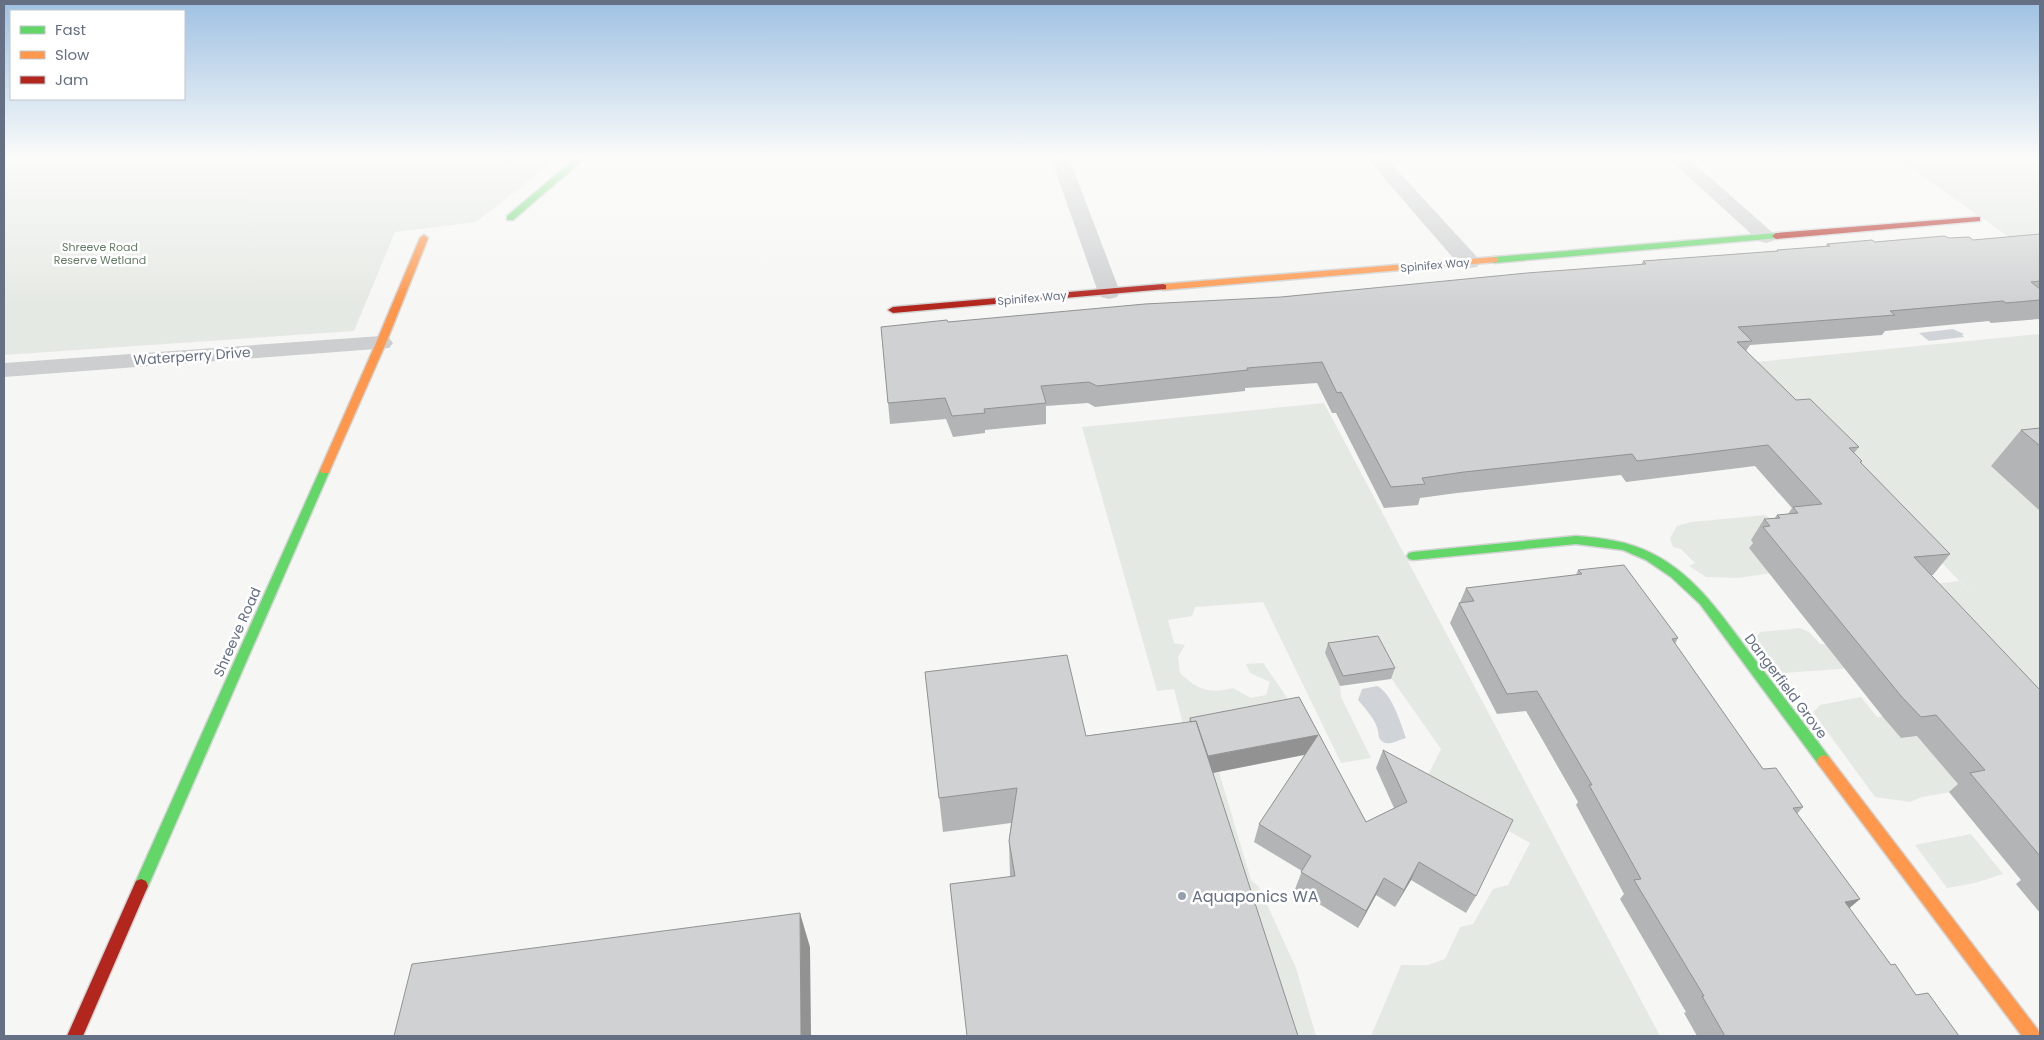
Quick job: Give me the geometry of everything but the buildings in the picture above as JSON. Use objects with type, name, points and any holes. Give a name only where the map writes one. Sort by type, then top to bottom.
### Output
[{"type":"street","points":[[510,218],[524,207]]},
{"type":"street","points":[[1078,207],[1109,292]]},
{"type":"street","points":[[1419,207],[1469,262]]},
{"type":"street","points":[[1732,207],[1766,237]]},
{"type":"street","name":"Spinifex Way","points":[[893,310],[1977,219]]},
{"type":"street","name":"Shreeve Road","points":[[75,1036],[381,343],[424,238]]},
{"type":"street","name":"Waterperry Drive","points":[[4,370],[381,343]]},
{"type":"street","name":"Dangerfield Grove","points":[[1413,556],[1572,539],[1607,542],[1642,552],[1664,565],[1704,601],[2032,1036]]},
{"type":"green space","name":"Shreeve Road Reserve Wetland","points":[[4,207],[496,207],[476,222],[395,232],[354,331],[4,355]]},
{"type":"green space","points":[[1966,207],[2040,207],[2040,248],[2026,249]]},
{"type":"green space","points":[[2040,334],[2040,729],[1963,790],[1922,797],[1910,802],[1875,797],[1813,712],[1820,705],[1861,697],[1877,717],[1884,716],[1902,738],[2029,722],[1854,668],[1783,673],[1755,639],[1760,632],[1800,628],[1809,632],[1820,644],[1824,644],[1848,661],[1878,591],[1959,581],[1972,594],[1910,530],[1779,572],[1738,578],[1706,577],[1689,566],[1695,563],[1681,549],[1673,547],[1670,538],[1677,526],[1691,522],[1765,515],[1776,522],[1801,514],[1746,363]]},
{"type":"green space","points":[[1324,403],[1660,1036],[1371,1036],[1401,965],[1428,965],[1445,959],[1460,927],[1473,924],[1493,889],[1508,885],[1530,843],[1424,783],[1441,749],[1391,678],[1325,653],[1340,686],[1341,697],[1371,758],[1341,763],[1263,602],[1195,607],[1192,616],[1168,620],[1174,643],[1185,645],[1178,657],[1180,673],[1198,687],[1217,691],[1233,688],[1251,698],[1266,695],[1270,682],[1250,673],[1246,664],[1263,663],[1293,706],[1186,736],[1174,689],[1157,691],[1082,427]]},
{"type":"green space","points":[[1219,772],[1251,880],[1259,887],[1296,968],[1316,1036],[1287,1036],[1202,775]]},
{"type":"green space","points":[[1971,834],[2003,874],[1975,883],[1947,888],[1915,845]]},
{"type":"shaded area","points":[[1953,329],[1964,334],[1962,335],[1964,337],[1929,341],[1919,333]]},
{"type":"shaded area","points":[[1377,686],[1387,695],[1391,702],[1399,717],[1406,738],[1391,743],[1385,743],[1379,739],[1373,718],[1358,700],[1362,689]]},
{"type":"traffic: fast","points":[[510,218],[524,207]]},
{"type":"traffic: fast","points":[[1494,260],[1776,236]]},
{"type":"traffic: fast","points":[[141,886],[325,470]]},
{"type":"traffic: fast","points":[[1413,556],[1576,540],[1625,546],[1650,557],[1675,574],[1704,601],[1824,761]]},
{"type":"traffic: slow","points":[[325,470],[381,343],[424,238]]},
{"type":"traffic: slow","points":[[1163,287],[1494,260]]},
{"type":"traffic: slow","points":[[1824,761],[2032,1036]]},
{"type":"traffic: jam","points":[[1776,236],[1977,219]]},
{"type":"traffic: jam","points":[[893,310],[1163,287]]},
{"type":"traffic: jam","points":[[75,1036],[141,886]]},
{"type":"place","name":"Aquaponics WA","points":[[1182,896]]}]
